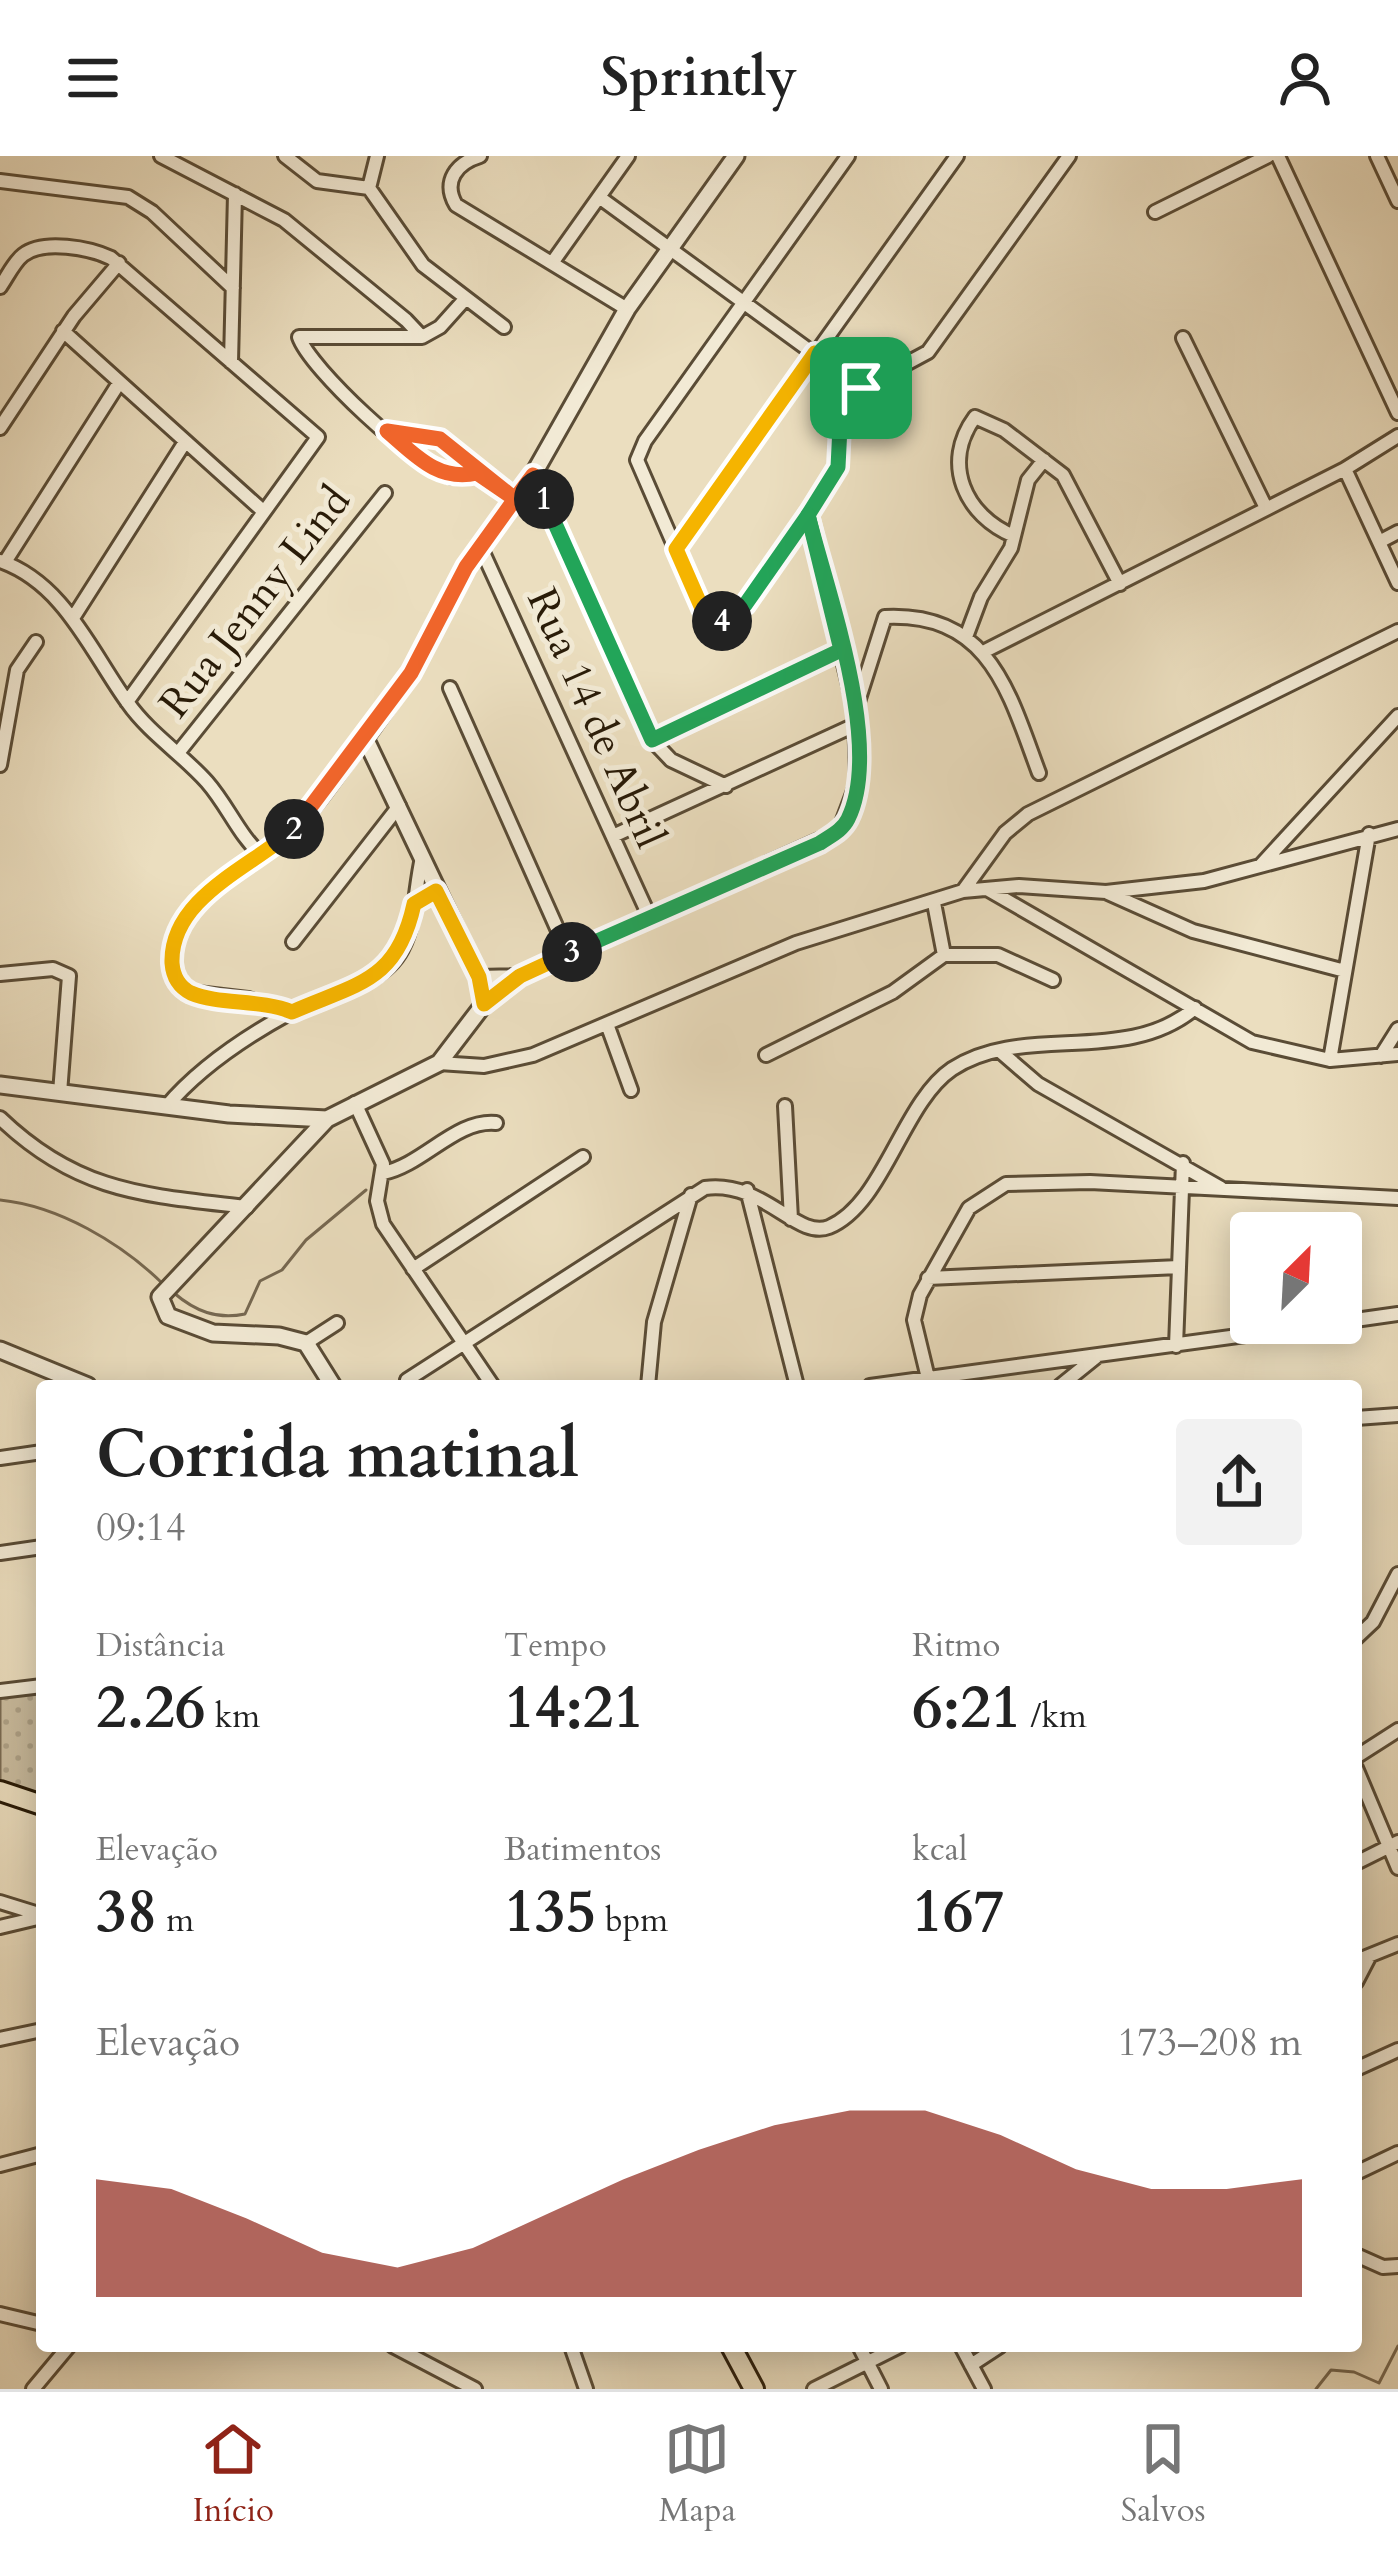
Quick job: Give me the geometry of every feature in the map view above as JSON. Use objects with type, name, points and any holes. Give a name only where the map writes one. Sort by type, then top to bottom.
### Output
[{"type":"main road","points":[[0,1791],[36,1803]]},
{"type":"main road","points":[[733,2352],[754,2389]]},
{"type":"street","points":[[161,156],[300,232],[422,337]]},
{"type":"street","points":[[285,156],[317,181],[369,188]]},
{"type":"street","points":[[376,156],[369,188],[413,254],[504,326]]},
{"type":"street","points":[[480,156],[465,160],[453,175],[450,195],[456,205],[627,310]]},
{"type":"street","points":[[551,263],[628,156]]},
{"type":"street","points":[[292,1012],[248,999],[198,995],[182,986],[173,971],[176,939],[193,908],[297,826],[365,739],[411,673],[481,545],[533,475],[627,310],[736,156]]},
{"type":"street","points":[[848,156],[640,450],[644,487],[704,613],[727,620],[745,605],[838,467],[841,407],[861,388],[928,352],[1069,156]]},
{"type":"street","points":[[676,549],[957,156]]},
{"type":"street","points":[[1155,212],[1268,156]]},
{"type":"street","points":[[1278,156],[1398,413]]},
{"type":"street","points":[[1378,156],[1398,201]]},
{"type":"street","points":[[0,181],[113,194],[139,202],[233,288]]},
{"type":"street","points":[[231,362],[236,194]]},
{"type":"street","points":[[599,197],[861,388]]},
{"type":"street","points":[[0,287],[22,255],[35,249],[81,250],[119,263],[318,436],[127,702]]},
{"type":"street","points":[[0,428],[63,331],[119,263]]},
{"type":"street","points":[[466,298],[440,327],[422,337],[299,337],[309,358],[387,431],[450,476],[477,473]]},
{"type":"street","points":[[63,331],[262,511]]},
{"type":"street","points":[[1184,338],[1266,508]]},
{"type":"street","points":[[119,383],[2,561],[30,576],[73,618],[127,702],[178,753],[262,856]]},
{"type":"street","points":[[1014,536],[984,518],[964,493],[959,470],[964,435],[973,419],[982,417],[1044,460],[1072,488],[1120,584]]},
{"type":"street","points":[[387,431],[440,439],[515,499]]},
{"type":"street","points":[[985,651],[1345,469],[1398,436]]},
{"type":"street","points":[[73,618],[185,442]]},
{"type":"street","points":[[966,637],[1014,536],[1028,480],[1044,460]]},
{"type":"street","points":[[1345,469],[1398,583]]},
{"type":"street","points":[[533,475],[652,740],[671,760],[727,786]]},
{"type":"street","name":"Rua Jenny Lind","points":[[178,753],[385,493]]},
{"type":"street","points":[[337,1323],[306,1343],[198,1329],[168,1316],[160,1297],[327,1119],[439,1064],[484,1004],[520,976],[839,831],[857,783],[856,717],[808,515]]},
{"type":"street","points":[[1379,542],[1398,532]]},
{"type":"street","name":"Rua 14 de Abril","points":[[481,545],[650,918]]},
{"type":"street","points":[[613,836],[727,786],[856,717],[885,617],[927,622],[966,637],[985,651],[1040,773]]},
{"type":"street","points":[[963,891],[1005,832],[1028,814],[1398,631]]},
{"type":"street","points":[[0,765],[17,670],[36,642]]},
{"type":"street","points":[[652,740],[841,650]]},
{"type":"street","points":[[450,688],[568,953]]},
{"type":"street","points":[[1255,871],[1398,716]]},
{"type":"street","points":[[365,739],[479,977],[484,1004]]},
{"type":"street","points":[[293,942],[399,806]]},
{"type":"street","points":[[439,1064],[470,1067],[517,1060],[796,944],[963,891],[1106,892],[1255,871],[1398,829]]},
{"type":"street","points":[[1330,1060],[1369,834]]},
{"type":"street","points":[[166,1107],[214,1063],[292,1012],[380,973],[403,948],[422,858]]},
{"type":"street","points":[[987,889],[1252,1042],[1330,1060],[1398,1054]]},
{"type":"street","points":[[414,904],[436,891]]},
{"type":"street","points":[[1106,892],[1192,932],[1345,971]]},
{"type":"street","points":[[934,903],[944,955]]},
{"type":"street","points":[[766,1054],[893,992],[944,955],[998,955],[1054,980]]},
{"type":"street","points":[[0,974],[53,969],[69,976],[60,1093]]},
{"type":"street","points":[[479,977],[520,976]]},
{"type":"street","points":[[407,1380],[691,1194],[722,1186],[747,1190],[814,1230],[846,1216],[936,1083],[956,1066],[1003,1053],[1145,1038],[1195,1008]]},
{"type":"street","points":[[607,1024],[631,1090]]},
{"type":"street","points":[[1382,1056],[1398,1030]]},
{"type":"street","points":[[1003,1053],[1038,1084],[1222,1189]]},
{"type":"street","points":[[0,1085],[166,1107],[327,1119]]},
{"type":"street","points":[[355,1103],[383,1173],[378,1211],[489,1380]]},
{"type":"street","points":[[785,1106],[791,1219]]},
{"type":"street","points":[[0,1118],[40,1153],[85,1180],[148,1195],[247,1207]]},
{"type":"street","points":[[383,1173],[409,1165],[471,1127],[496,1123]]},
{"type":"street","points":[[413,1269],[583,1157]]},
{"type":"street","points":[[1176,1346],[1183,1163]]},
{"type":"street","points":[[928,1378],[914,1320],[928,1278],[969,1208],[1006,1184],[1050,1180],[1398,1198]]},
{"type":"street","points":[[747,1190],[795,1380]]},
{"type":"street","points":[[649,1380],[654,1322],[691,1194]]},
{"type":"street","points":[[928,1278],[1179,1267]]},
{"type":"street","points":[[1362,1319],[1398,1314]]},
{"type":"street","points":[[914,1380],[1230,1338]]},
{"type":"street","points":[[306,1343],[329,1380]]},
{"type":"street","points":[[0,1350],[73,1380]]},
{"type":"street","points":[[1067,1380],[1096,1357]]},
{"type":"street","points":[[1362,1418],[1398,1415]]},
{"type":"street","points":[[0,1459],[36,1453]]},
{"type":"street","points":[[0,1553],[36,1548]]},
{"type":"street","points":[[1362,1632],[1379,1612],[1398,1574]]},
{"type":"street","points":[[0,1691],[36,1687]]},
{"type":"street","points":[[1362,1753],[1398,1730]]},
{"type":"street","points":[[1362,1780],[1393,1844],[1398,1868]]},
{"type":"street","points":[[1362,1859],[1393,1844]]},
{"type":"street","points":[[0,1902],[36,1914]]},
{"type":"street","points":[[0,1927],[36,1918]]},
{"type":"street","points":[[1363,1959],[1398,1944]]},
{"type":"street","points":[[0,2039],[36,2031]]},
{"type":"street","points":[[1362,2066],[1398,2050]]},
{"type":"street","points":[[1362,2170],[1398,2153]]},
{"type":"street","points":[[0,2165],[36,2156]]},
{"type":"street","points":[[1362,2258],[1377,2266],[1398,2266]]},
{"type":"street","points":[[0,2314],[36,2323]]},
{"type":"street","points":[[34,2389],[64,2352]]},
{"type":"street","points":[[405,2352],[476,2389]]},
{"type":"street","points":[[573,2352],[586,2389]]},
{"type":"street","points":[[862,2352],[880,2389]]},
{"type":"street","points":[[814,2389],[889,2352]]},
{"type":"street","points":[[964,2352],[984,2389]]},
{"type":"street","points":[[971,2365],[991,2352]]},
{"type":"shaded area","points":[[36,1691],[36,1794],[0,1781],[0,1696]]},
{"type":"waterway","points":[[174,1293],[207,1312],[245,1314],[260,1281],[282,1270],[306,1240],[366,1190]]},
{"type":"waterway","points":[[0,1200],[44,1210],[88,1229],[162,1283]]},
{"type":"waterway","points":[[1316,2389],[1331,2370],[1354,2372],[1379,2383],[1398,2346]]},
{"type":"route","points":[[861,388],[815,353],[676,549],[704,613],[727,620],[745,605],[808,515],[841,650],[855,711],[857,783],[848,820],[839,831],[533,969],[484,1004],[479,977],[436,891],[414,904],[403,948],[380,973],[292,1012],[248,999],[198,995],[176,980],[172,964],[176,939],[193,908],[282,840],[316,803],[411,673],[466,567],[515,499],[477,473],[458,477],[435,469],[387,431],[440,439],[515,499],[533,475],[652,740],[841,650],[808,515],[838,467],[841,407],[861,388]]}]
